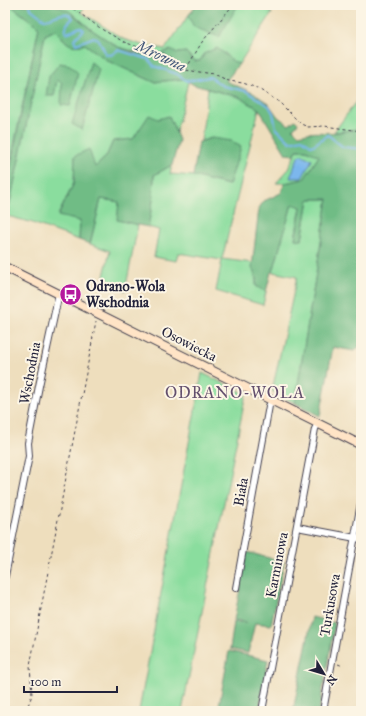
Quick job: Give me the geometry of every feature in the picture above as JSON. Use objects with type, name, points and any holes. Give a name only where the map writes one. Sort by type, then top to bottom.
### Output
[{"type":"street","name":"Osowiecka","points":[[5,267],[361,445]]},
{"type":"street","name":"Wschodnia","points":[[5,576],[29,456],[28,443],[59,293]]},
{"type":"street","name":"Biała","points":[[236,588],[269,406],[272,400]]},
{"type":"street","name":"Karminowa","points":[[262,711],[315,429],[318,423]]},
{"type":"street","name":"Turkusowa","points":[[323,711],[358,539],[361,503]]},
{"type":"street","points":[[297,527],[358,539]]},
{"type":"path","points":[[68,5],[103,30],[124,42],[152,52],[163,53],[173,59],[175,64],[185,70],[214,74],[229,81],[243,83],[257,88],[268,94],[284,107],[296,121],[308,127],[324,126],[361,131]]},
{"type":"path","points":[[185,70],[202,42],[233,5]]},
{"type":"path","points":[[26,711],[32,694],[30,666],[99,313]]},
{"type":"path","points":[[336,663],[343,666]]},
{"type":"green space","points":[[5,5],[10,5],[39,27],[11,159],[5,158]]},
{"type":"green space","points":[[10,5],[55,5],[69,11],[92,30],[118,47],[135,53],[153,56],[170,50],[178,53],[186,52],[194,61],[200,61],[205,53],[217,48],[239,64],[226,81],[253,93],[268,103],[278,117],[289,125],[295,120],[298,123],[293,129],[299,135],[361,129],[361,338],[359,347],[354,351],[333,347],[320,416],[295,403],[328,199],[309,199],[302,240],[295,239],[301,207],[292,204],[266,292],[256,286],[256,278],[252,267],[259,208],[264,201],[281,193],[285,183],[304,179],[319,156],[306,150],[297,150],[294,155],[286,154],[259,109],[239,97],[194,85],[184,79],[154,82],[108,61],[85,44],[71,45],[55,30],[45,35],[5,227],[5,192],[39,27]]},
{"type":"green space","points":[[60,5],[86,5],[81,12],[123,39],[142,45],[165,49],[196,5],[260,5],[272,13],[239,64],[229,60],[225,53],[202,57],[200,61],[194,61],[186,52],[178,53],[170,51],[153,56],[118,47],[92,30],[75,15],[58,7]]},
{"type":"green space","points":[[196,5],[235,5],[237,7],[219,37],[194,27],[188,16]]},
{"type":"green space","points":[[55,30],[71,45],[85,44],[108,61],[154,82],[184,79],[188,82],[176,133],[169,116],[133,139],[113,141],[106,157],[95,167],[75,156],[74,183],[58,215],[80,221],[79,240],[30,222],[7,216],[45,35]],"holes":[[[91,62],[82,130],[73,124]]]},
{"type":"green space","points":[[91,62],[99,69],[82,130],[72,124]]},
{"type":"green space","points":[[60,63],[70,65],[78,73],[70,106],[61,105],[62,83],[57,80],[54,96],[46,96],[49,76]]},
{"type":"green space","points":[[208,89],[239,97],[259,109],[222,259],[253,263],[256,286],[266,292],[263,305],[216,291],[222,260],[178,253],[176,261],[154,257],[159,230],[148,227],[153,200],[154,175],[172,165],[170,174],[193,176],[228,185],[212,138],[201,141]]},
{"type":"green space","points":[[361,95],[361,129],[334,132]]},
{"type":"green space","points":[[149,115],[158,119],[169,116],[179,140],[172,165],[154,175],[153,200],[148,227],[117,220],[119,202],[101,199],[90,244],[79,240],[80,221],[58,216],[74,183],[75,156],[89,149],[95,167],[106,157],[113,141],[133,139]]},
{"type":"green space","points":[[212,138],[232,141],[241,147],[229,185],[193,176],[199,142]]},
{"type":"green space","points":[[297,150],[306,150],[319,156],[304,179],[285,183],[276,183],[287,171]]},
{"type":"green space","points":[[101,199],[120,202],[118,220],[138,225],[125,291],[104,276],[110,251],[90,244]]},
{"type":"green space","points":[[309,199],[328,199],[295,403],[272,391],[297,277],[273,272],[292,204],[301,207],[295,238],[302,240]]},
{"type":"green space","points":[[202,373],[246,394],[182,711],[139,711]]},
{"type":"green space","points":[[247,552],[284,562],[271,625],[255,623],[248,653],[230,649],[234,622],[246,622],[234,620]]},
{"type":"green space","points":[[312,617],[335,623],[319,711],[293,711]]},
{"type":"green space","points":[[229,651],[268,660],[259,711],[218,711]]},
{"type":"water","points":[[300,155],[312,160],[302,178],[290,178],[298,157]]},
{"type":"waterway","name":"Mrowna","points":[[30,5],[31,9],[44,19],[63,14],[70,15],[73,18],[67,24],[65,32],[67,33],[80,27],[84,30],[74,39],[76,44],[94,37],[99,40],[106,54],[111,55],[118,50],[148,59],[154,66],[177,74],[187,81],[210,77],[223,86],[246,91],[269,106],[273,113],[276,128],[290,142],[302,139],[312,146],[328,135],[343,147],[361,149]]},
{"type":"place","name":"Odrano-Wola Wschodnia","points":[[70,294]]},
{"type":"district","name":"ODRANO-WOLA","points":[[235,392]]}]
